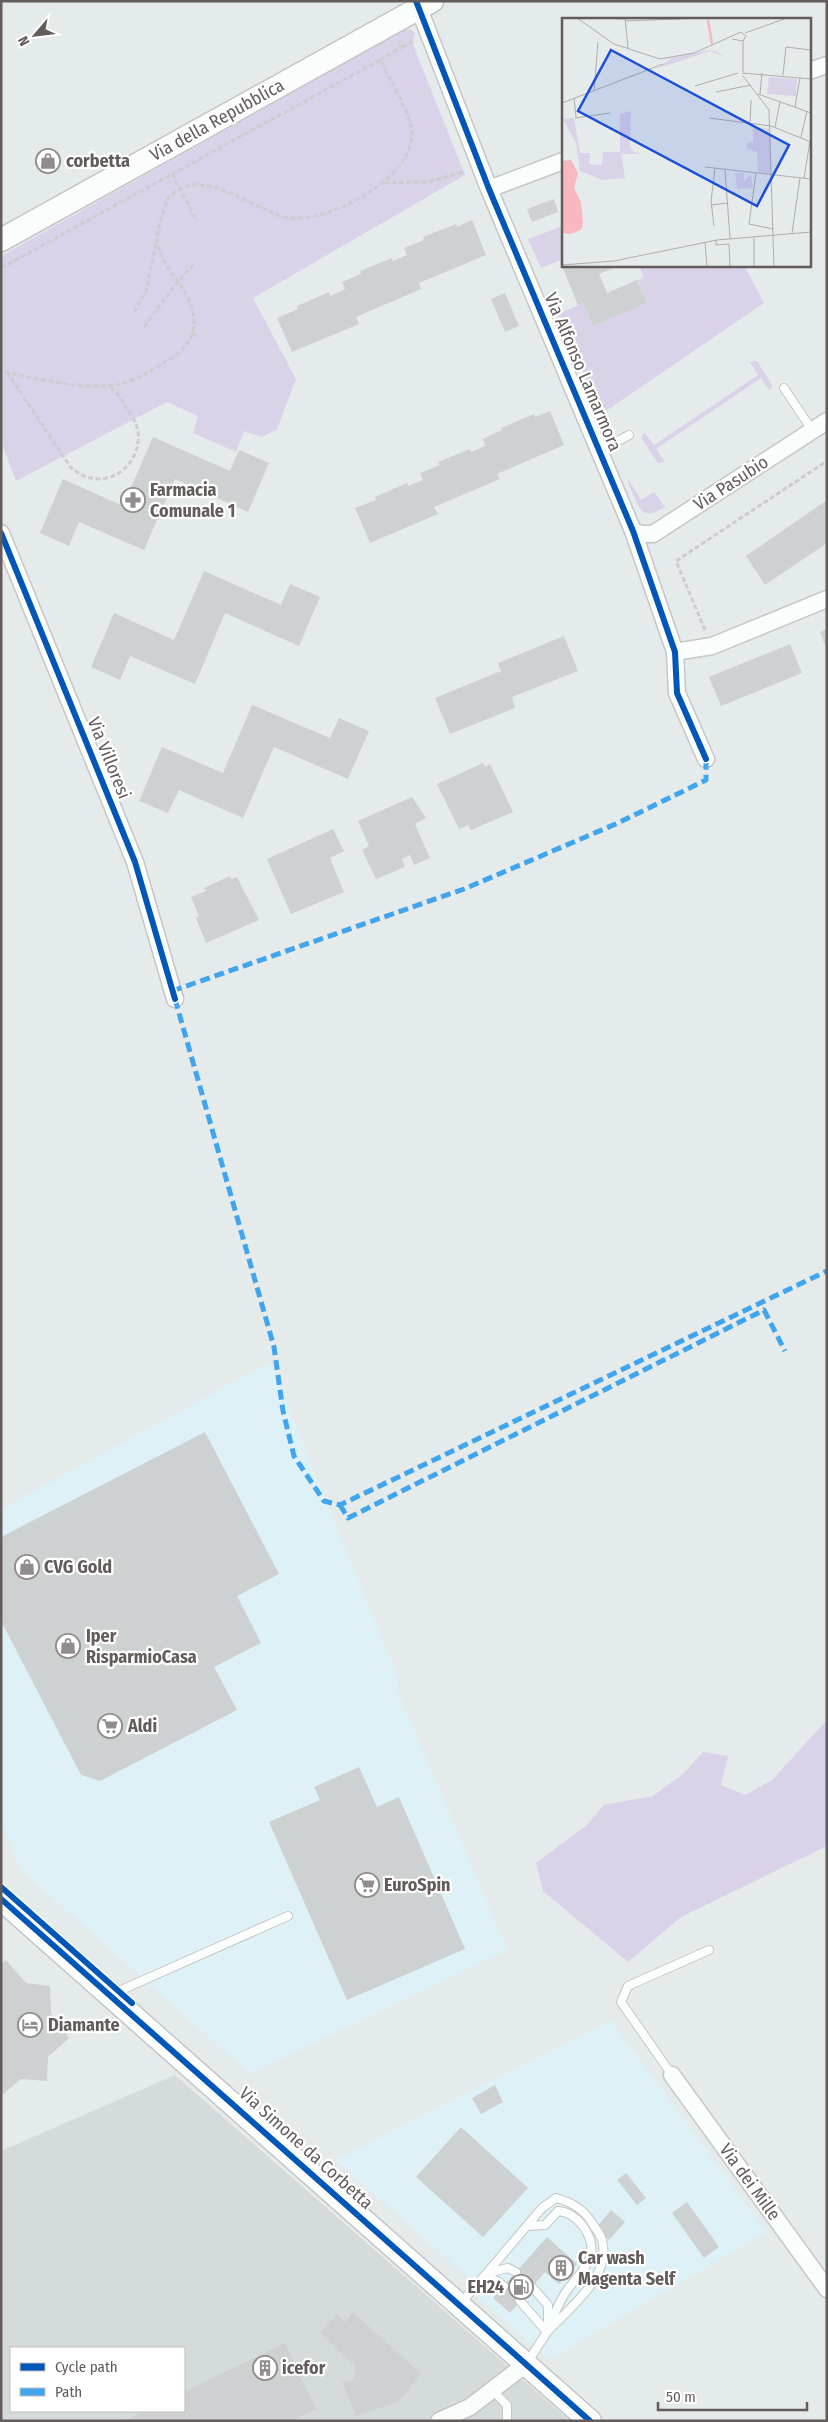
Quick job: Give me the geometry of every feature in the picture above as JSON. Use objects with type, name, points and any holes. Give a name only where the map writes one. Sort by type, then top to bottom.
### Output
[{"type":"street","name":"Via della Repubblica","points":[[1,240],[422,4]]},
{"type":"street","name":"Via Alfonso Lamarmora","points":[[422,4],[489,189],[633,531],[675,652],[677,694],[706,759]]},
{"type":"street","points":[[810,71],[827,65]]},
{"type":"street","points":[[489,189],[562,162]]},
{"type":"street","name":"Via Pasubio","points":[[633,531],[642,534],[653,534],[827,420]]},
{"type":"street","name":"Via Villoresi","points":[[1,533],[135,862],[175,999]]},
{"type":"street","points":[[675,652],[712,646],[827,599]]},
{"type":"street","name":"Via Simone da Corbetta","points":[[1,1899],[590,2421]]},
{"type":"street","name":"Via dei Mille","points":[[672,2075],[827,2289]]},
{"type":"street","points":[[446,2420],[470,2407],[493,2391],[526,2364]]},
{"type":"lane","points":[[784,388],[812,430]]},
{"type":"lane","points":[[600,451],[628,435]]},
{"type":"lane","points":[[114,1998],[119,1991],[288,1916]]},
{"type":"lane","points":[[672,2075],[621,2002],[628,1986],[709,1950]]},
{"type":"lane","points":[[460,2304],[542,2208],[556,2198],[571,2201],[590,2218],[602,2240],[602,2263],[590,2286],[547,2332]]},
{"type":"lane","points":[[526,2364],[547,2332],[567,2290],[586,2268],[592,2253],[590,2237],[581,2224],[568,2212],[558,2211],[545,2225],[527,2226]]},
{"type":"lane","points":[[486,2274],[508,2268],[516,2272]]},
{"type":"lane","points":[[486,2274],[504,2286]]},
{"type":"lane","points":[[532,2287],[548,2305],[547,2332]]},
{"type":"lane","points":[[520,2301],[547,2332]]},
{"type":"lane","points":[[493,2391],[507,2405],[506,2421]]},
{"type":"path","points":[[1,268],[380,60],[409,119],[412,132],[411,142],[401,163],[383,183],[329,212],[307,219],[286,218],[209,186],[192,185],[180,189],[168,197],[146,292],[134,312]]},
{"type":"path","points":[[160,151],[197,221]]},
{"type":"path","points":[[383,183],[427,182],[480,166]]},
{"type":"path","points":[[1,369],[6,372],[65,384],[109,386],[143,376],[176,356],[190,341],[194,320],[190,304],[160,252],[157,240]]},
{"type":"path","points":[[144,327],[178,281],[196,262]]},
{"type":"path","points":[[192,333],[199,337]]},
{"type":"path","points":[[6,372],[71,468],[85,476],[101,478],[118,473],[131,462],[138,444],[136,423],[116,391],[109,386]]},
{"type":"path","points":[[712,646],[676,561],[827,460]]},
{"type":"shaded area","points":[[410,29],[415,33],[412,42],[465,175],[253,298],[296,379],[277,429],[262,437],[244,431],[236,452],[193,433],[198,416],[167,402],[16,481],[1,441],[1,256],[400,32]]},
{"type":"shaded area","points":[[562,226],[562,259],[541,268],[528,239]]},
{"type":"shaded area","points":[[639,266],[745,266],[764,303],[603,413],[600,412],[558,314],[583,303],[593,326],[647,303],[638,280],[644,277]]},
{"type":"shaded area","points":[[757,361],[772,388],[769,390],[761,378],[656,449],[665,462],[658,463],[642,439],[642,435],[645,433],[654,445],[758,375],[750,362]]},
{"type":"shaded area","points":[[628,479],[641,500],[654,492],[665,507],[648,514],[641,510],[629,486]]},
{"type":"shaded area","points":[[270,1362],[399,1679],[398,1691],[508,1950],[250,2074],[20,1869],[1,1820],[1,1509]]},
{"type":"shaded area","points":[[827,1720],[827,1846],[681,1917],[628,1962],[543,1891],[536,1863],[587,1825],[604,1805],[653,1796],[683,1774],[703,1752],[728,1756],[721,1785],[745,1795],[772,1780]]},
{"type":"shaded area","points":[[611,2020],[767,2232],[549,2360],[464,2285],[470,2279],[335,2160]]},
{"type":"shaded area","points":[[175,2075],[570,2421],[1,2421],[1,2151]]},
{"type":"building","points":[[554,199],[558,212],[532,222],[527,209]]},
{"type":"building","points":[[472,220],[486,255],[419,283],[421,289],[356,317],[359,324],[292,352],[277,318],[298,309],[297,306],[329,292],[330,296],[345,289],[342,282],[361,274],[360,271],[392,258],[393,261],[407,255],[404,248],[424,240],[423,237],[456,224],[457,227]]},
{"type":"building","points":[[562,266],[619,266],[599,274],[607,293],[637,280],[647,303],[593,326],[583,303],[578,305]]},
{"type":"building","points":[[505,293],[519,326],[505,332],[491,299]]},
{"type":"building","points":[[550,411],[564,445],[497,474],[500,479],[434,507],[438,514],[370,543],[355,508],[376,500],[375,497],[407,483],[408,486],[423,480],[420,473],[440,465],[438,462],[470,449],[471,452],[485,446],[483,439],[502,430],[501,428],[534,414],[535,417]]},
{"type":"building","points":[[153,437],[230,471],[239,450],[269,463],[248,512],[175,479],[144,550],[79,522],[69,546],[40,533],[63,479],[123,506]]},
{"type":"building","points":[[827,500],[827,543],[765,585],[746,556]]},
{"type":"building","points":[[204,571],[281,605],[290,584],[320,597],[299,646],[225,613],[195,684],[130,656],[120,680],[91,667],[114,613],[174,640]]},
{"type":"building","points":[[827,629],[827,651],[820,632]]},
{"type":"building","points":[[564,636],[578,671],[512,697],[515,708],[450,734],[435,698],[501,671],[498,663]]},
{"type":"building","points":[[790,644],[802,673],[721,706],[709,677]]},
{"type":"building","points":[[252,705],[330,738],[339,718],[369,731],[348,779],[274,747],[243,818],[179,790],[168,813],[139,801],[162,747],[223,773]]},
{"type":"building","points":[[483,763],[485,767],[490,764],[513,812],[471,830],[468,825],[459,829],[437,784]]},
{"type":"building","points":[[412,797],[426,818],[415,824],[430,858],[414,865],[410,855],[402,859],[405,867],[376,879],[362,850],[369,846],[358,821]]},
{"type":"building","points":[[333,829],[344,851],[330,858],[344,892],[291,914],[267,859]]},
{"type":"building","points":[[230,876],[231,879],[237,877],[259,920],[206,943],[196,918],[199,916],[191,897],[206,891],[204,888]]},
{"type":"building","points":[[205,1432],[279,1574],[237,1596],[261,1643],[214,1667],[237,1710],[100,1781],[81,1775],[1,1621],[1,1537]]},
{"type":"building","name":"EuroSpin","points":[[359,1767],[377,1807],[399,1797],[465,1949],[347,2000],[269,1822],[320,1800],[314,1787]]},
{"type":"building","name":"Diamante","points":[[6,1960],[26,1983],[50,1986],[51,2013],[69,2038],[48,2057],[47,2081],[21,2079],[1,2096],[1,1964]]},
{"type":"building","points":[[495,2085],[503,2102],[481,2114],[472,2098]]},
{"type":"building","points":[[461,2127],[528,2188],[483,2237],[416,2177]]},
{"type":"building","points":[[626,2173],[646,2198],[637,2205],[617,2180]]},
{"type":"building","points":[[687,2202],[719,2247],[704,2258],[672,2213]]},
{"type":"building","points":[[611,2210],[625,2222],[609,2240],[596,2228]]},
{"type":"building","points":[[547,2237],[577,2264],[559,2284],[545,2272],[510,2313],[493,2298]]},
{"type":"building","points":[[353,2312],[421,2374],[398,2402],[356,2416],[342,2382],[354,2380],[356,2367],[320,2333],[337,2314],[345,2322]]},
{"type":"building","name":"icefor","points":[[285,2343],[316,2409],[292,2421],[124,2421],[143,2412],[185,2412],[185,2392]]},
{"type":"marked path","points":[[172,991],[464,889],[618,823],[706,780],[706,759]]},
{"type":"marked path","points":[[175,999],[274,1347],[283,1411],[294,1456],[324,1501],[340,1505],[827,1271]]},
{"type":"marked path","points":[[340,1505],[348,1518],[764,1310],[785,1351]]},
{"type":"cycle path","points":[[416,1],[489,189],[633,531],[675,652],[677,693],[706,759]]},
{"type":"cycle path","points":[[1,533],[135,862],[175,999]]},
{"type":"cycle path","points":[[1,1887],[132,2003]]},
{"type":"cycle path","points":[[1,1899],[590,2421]]},
{"type":"place","name":"corbetta","points":[[48,161]]},
{"type":"place","name":"Farmacia Comunale 1","points":[[133,500]]},
{"type":"place","name":"CVG Gold","points":[[27,1567]]},
{"type":"place","name":"Iper RisparmioCasa","points":[[68,1646]]},
{"type":"place","name":"Aldi","points":[[110,1726]]},
{"type":"place","name":"EuroSpin","points":[[367,1885]]},
{"type":"place","name":"Diamante","points":[[30,2025]]},
{"type":"place","name":"Car wash Magenta Self","points":[[561,2268]]},
{"type":"place","name":"EH24","points":[[521,2287]]},
{"type":"place","name":"icefor","points":[[265,2368]]}]
